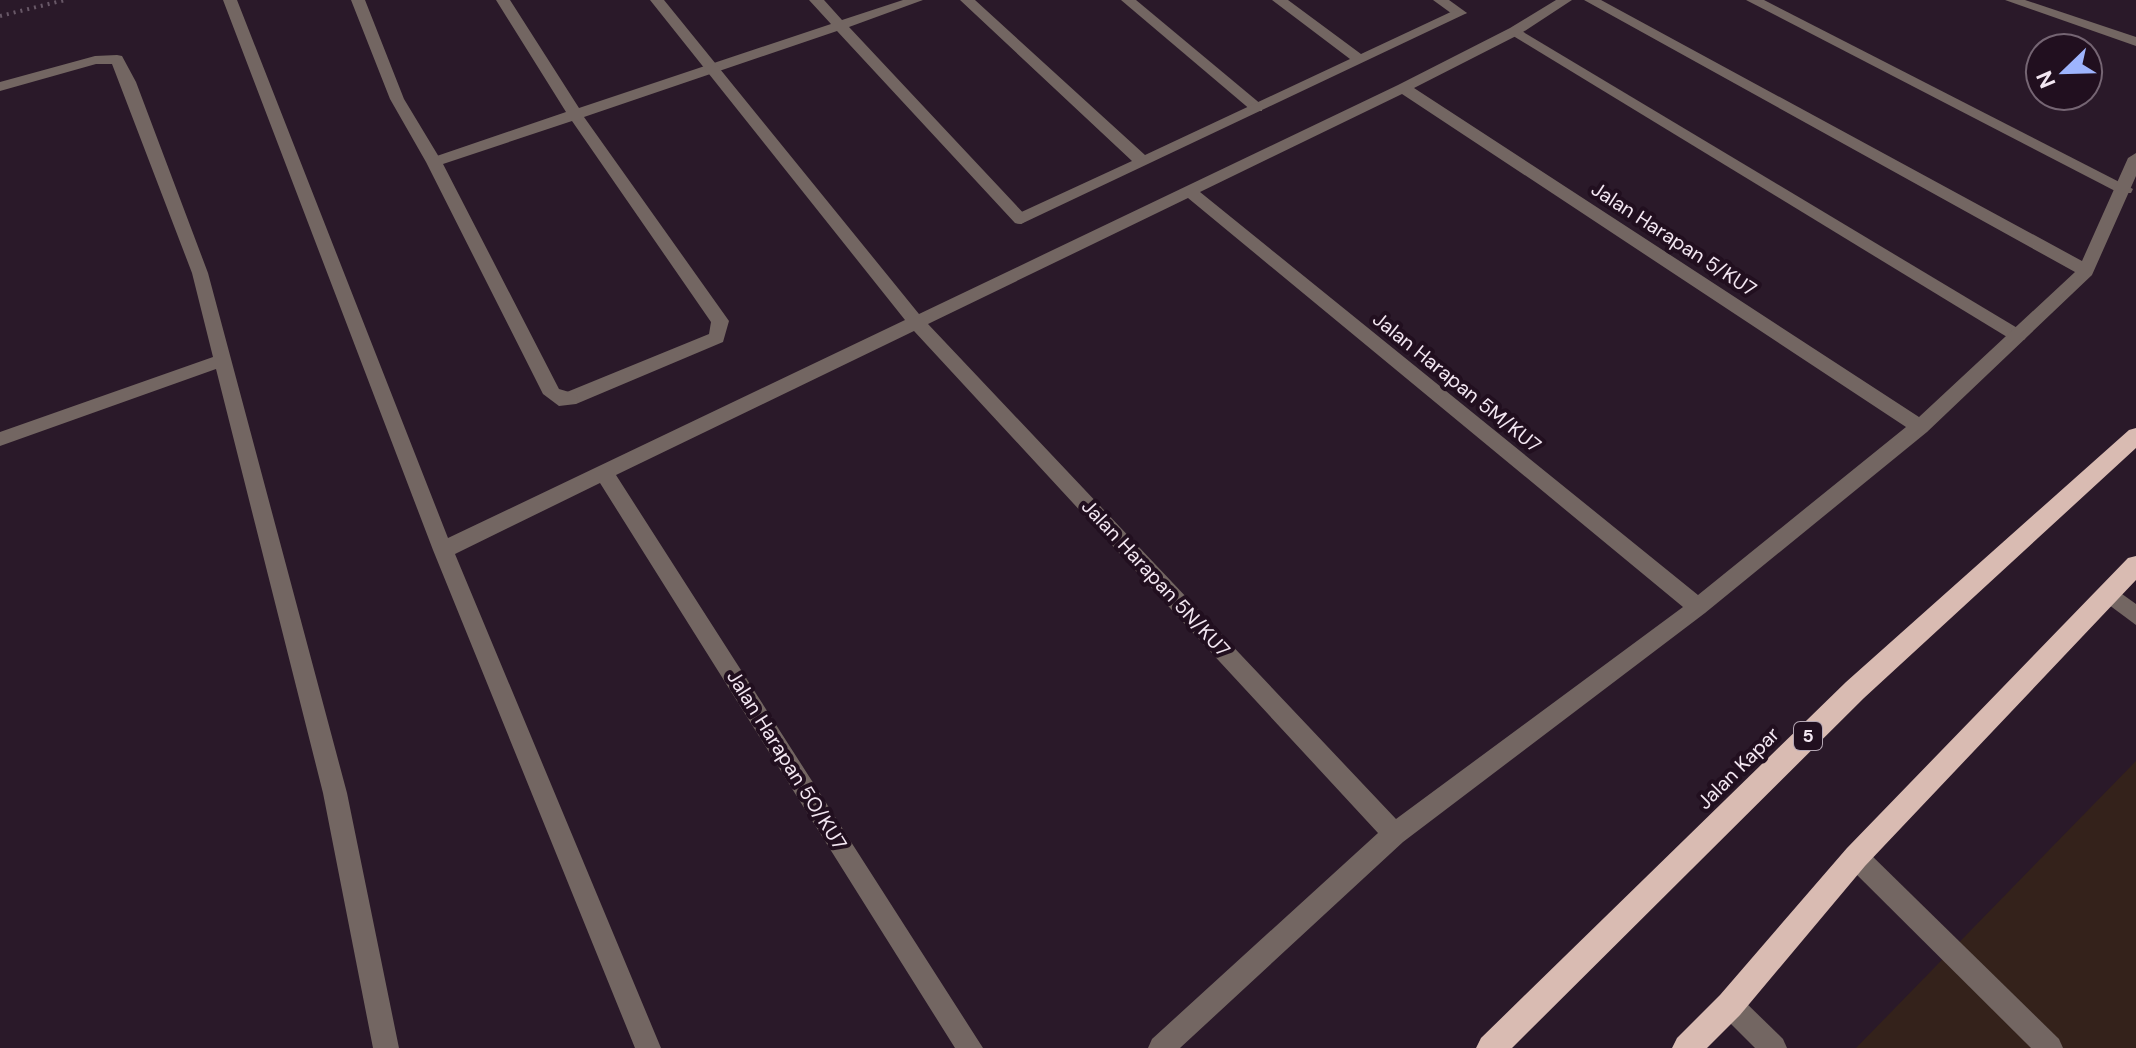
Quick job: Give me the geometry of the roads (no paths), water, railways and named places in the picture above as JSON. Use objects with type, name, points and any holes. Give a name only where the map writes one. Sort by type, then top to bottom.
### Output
[{"type":"highway","name":"Jalan Kapar","points":[[1491,1048],[1855,690],[2136,436]]},
{"type":"highway","points":[[1687,1048],[1730,1005],[1856,857],[2136,565]]},
{"type":"street","points":[[230,0],[443,550],[648,1048]]},
{"type":"street","points":[[358,0],[397,99],[434,162],[552,394],[559,399],[569,399],[717,338],[721,330],[720,321],[575,114],[503,0]]},
{"type":"street","name":"Jalan Harapan 5N/KU7","points":[[657,0],[916,322],[1395,834]]},
{"type":"street","points":[[816,0],[1021,219],[1460,13],[1440,0]]},
{"type":"street","points":[[434,162],[916,0]]},
{"type":"street","points":[[967,0],[1143,162]]},
{"type":"street","points":[[1128,0],[1257,108]]},
{"type":"street","points":[[1279,0],[1360,60]]},
{"type":"street","points":[[443,550],[1403,88],[1515,31],[1565,0]]},
{"type":"street","points":[[1591,0],[2086,271]]},
{"type":"street","points":[[1753,0],[2125,189]]},
{"type":"street","points":[[2012,0],[2136,42]]},
{"type":"street","points":[[1515,31],[2018,336]]},
{"type":"street","points":[[0,87],[95,60],[117,59],[129,82],[200,273],[335,793],[386,1048]]},
{"type":"street","name":"Jalan Harapan 5/KU7","points":[[1403,88],[1920,427]]},
{"type":"street","points":[[1161,1048],[1395,834],[1698,607],[1920,427],[2086,271],[2125,189],[2136,158]]},
{"type":"street","name":"Jalan Harapan 5M/KU7","points":[[1189,191],[1698,607]]},
{"type":"street","points":[[0,439],[223,360]]},
{"type":"street","name":"Jalan Harapan 5O/KU7","points":[[604,473],[970,1048]]},
{"type":"street","points":[[2108,593],[2136,616]]},
{"type":"street","points":[[1856,857],[2050,1048]]},
{"type":"street","points":[[1730,1005],[1774,1048]]}]
